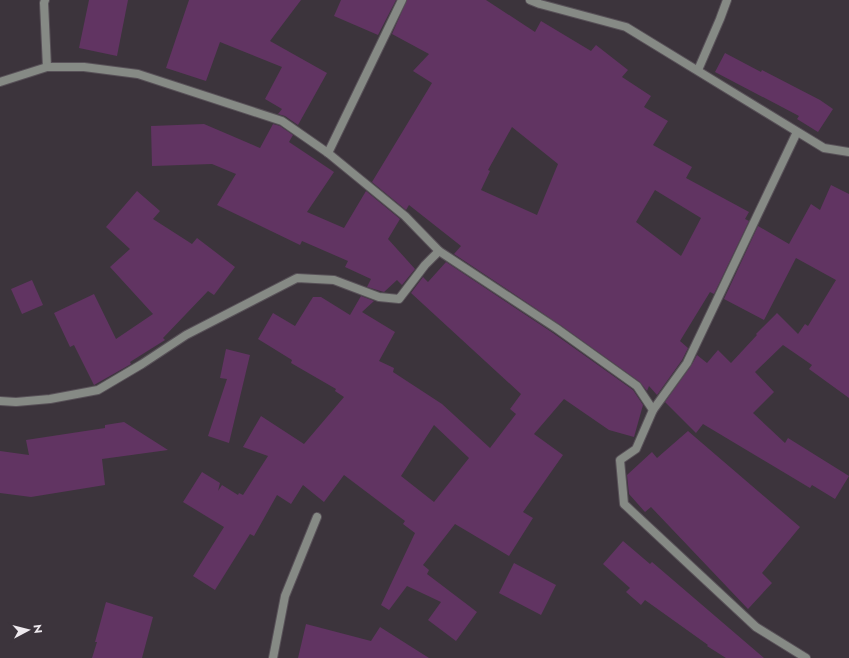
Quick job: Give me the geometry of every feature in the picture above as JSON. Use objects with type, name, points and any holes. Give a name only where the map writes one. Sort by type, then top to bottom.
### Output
[{"type":"street","points":[[45,0],[47,67]]},
{"type":"street","points":[[328,153],[402,0]]},
{"type":"street","points":[[530,0],[626,27],[824,148],[849,152]]},
{"type":"street","points":[[698,70],[727,0]]},
{"type":"street","points":[[0,82],[47,67],[84,67],[138,74],[282,121],[328,153],[405,216],[439,251],[556,328],[637,386],[653,410]]},
{"type":"street","points":[[797,132],[687,363],[653,410],[636,449],[620,460],[624,504],[756,627],[806,658]]},
{"type":"street","points":[[0,401],[16,402],[43,399],[98,390],[142,364],[186,335],[297,278],[334,280],[379,297],[399,299],[425,264],[439,251]]},
{"type":"street","points":[[273,658],[285,596],[317,518]]},
{"type":"building","points":[[89,0],[128,0],[117,56],[79,48]]},
{"type":"building","points":[[189,0],[301,0],[270,41],[327,73],[298,125],[285,116],[278,114],[282,109],[265,99],[282,67],[220,42],[206,81],[166,68]]},
{"type":"building","points":[[341,0],[396,0],[378,35],[334,16]]},
{"type":"building","points":[[407,0],[486,0],[535,32],[541,21],[591,51],[596,45],[628,70],[622,77],[651,96],[644,107],[668,121],[653,145],[692,167],[686,178],[749,212],[745,219],[749,221],[714,294],[710,292],[680,341],[688,348],[682,360],[657,395],[649,386],[647,391],[640,382],[559,324],[454,254],[461,246],[409,205],[406,210],[372,182],[432,83],[413,71],[429,54],[392,34]],"holes":[[[512,127],[558,164],[537,215],[481,190],[490,171],[488,170]],[[655,190],[701,218],[681,256],[636,222]]]},
{"type":"building","points":[[725,53],[820,100],[833,109],[818,132],[797,119],[799,116],[715,72]]},
{"type":"building","points":[[204,124],[260,148],[273,124],[280,126],[293,135],[289,142],[334,172],[307,212],[344,228],[366,191],[400,219],[388,239],[415,269],[402,285],[397,280],[384,292],[367,287],[371,279],[345,267],[348,261],[302,241],[300,245],[217,205],[236,174],[212,164],[152,166],[151,126]]},
{"type":"building","points":[[831,185],[849,194],[849,398],[809,369],[812,365],[783,345],[755,372],[774,392],[753,413],[785,443],[788,438],[849,476],[835,499],[812,485],[810,488],[703,424],[696,433],[665,402],[691,366],[697,355],[707,363],[718,350],[731,363],[757,335],[756,334],[777,313],[798,334],[805,324],[808,326],[836,280],[796,258],[764,320],[724,299],[758,226],[789,244],[811,204],[820,210]]},
{"type":"building","points":[[137,191],[160,211],[153,219],[192,244],[197,238],[235,267],[214,295],[208,291],[163,338],[165,340],[130,362],[131,364],[94,385],[74,345],[70,347],[54,313],[94,294],[116,339],[153,314],[110,267],[130,249],[106,227]]},
{"type":"building","points":[[446,262],[553,333],[633,390],[643,405],[634,437],[609,430],[564,399],[534,434],[563,455],[523,512],[533,518],[509,556],[455,524],[423,565],[429,570],[427,574],[477,612],[456,641],[428,620],[441,602],[407,586],[389,610],[381,605],[415,533],[403,524],[405,521],[344,475],[324,502],[303,485],[291,504],[277,495],[254,536],[250,534],[215,590],[193,576],[224,527],[183,502],[202,472],[220,483],[218,491],[222,485],[238,495],[239,493],[243,495],[268,456],[243,447],[261,416],[304,444],[344,397],[335,391],[336,389],[291,363],[292,360],[258,339],[273,313],[295,326],[313,297],[321,297],[350,315],[361,296],[374,301],[362,312],[395,332],[379,361],[394,368],[393,372],[442,404],[490,448],[516,414],[510,409],[521,394],[411,293],[423,277],[428,282]],"holes":[[[434,425],[469,458],[434,502],[401,476]]]},
{"type":"building","points":[[32,280],[43,305],[22,314],[11,289]]},
{"type":"building","points":[[226,349],[250,355],[229,443],[208,436],[227,379],[220,378]]},
{"type":"building","points":[[124,422],[168,450],[102,459],[105,485],[31,497],[0,493],[0,451],[29,455],[26,440],[105,428],[105,425]]},
{"type":"building","points":[[688,431],[800,527],[762,573],[772,583],[748,609],[651,507],[645,512],[629,494],[627,475],[652,452],[657,458]]},
{"type":"building","points":[[623,541],[650,564],[652,562],[764,658],[726,658],[707,646],[708,645],[645,600],[641,605],[626,592],[630,588],[603,564]]},
{"type":"building","points":[[514,563],[556,585],[541,615],[499,593]]},
{"type":"building","points":[[106,602],[153,617],[142,658],[92,658]]},
{"type":"building","points":[[306,624],[371,641],[380,627],[429,658],[298,658]]}]
